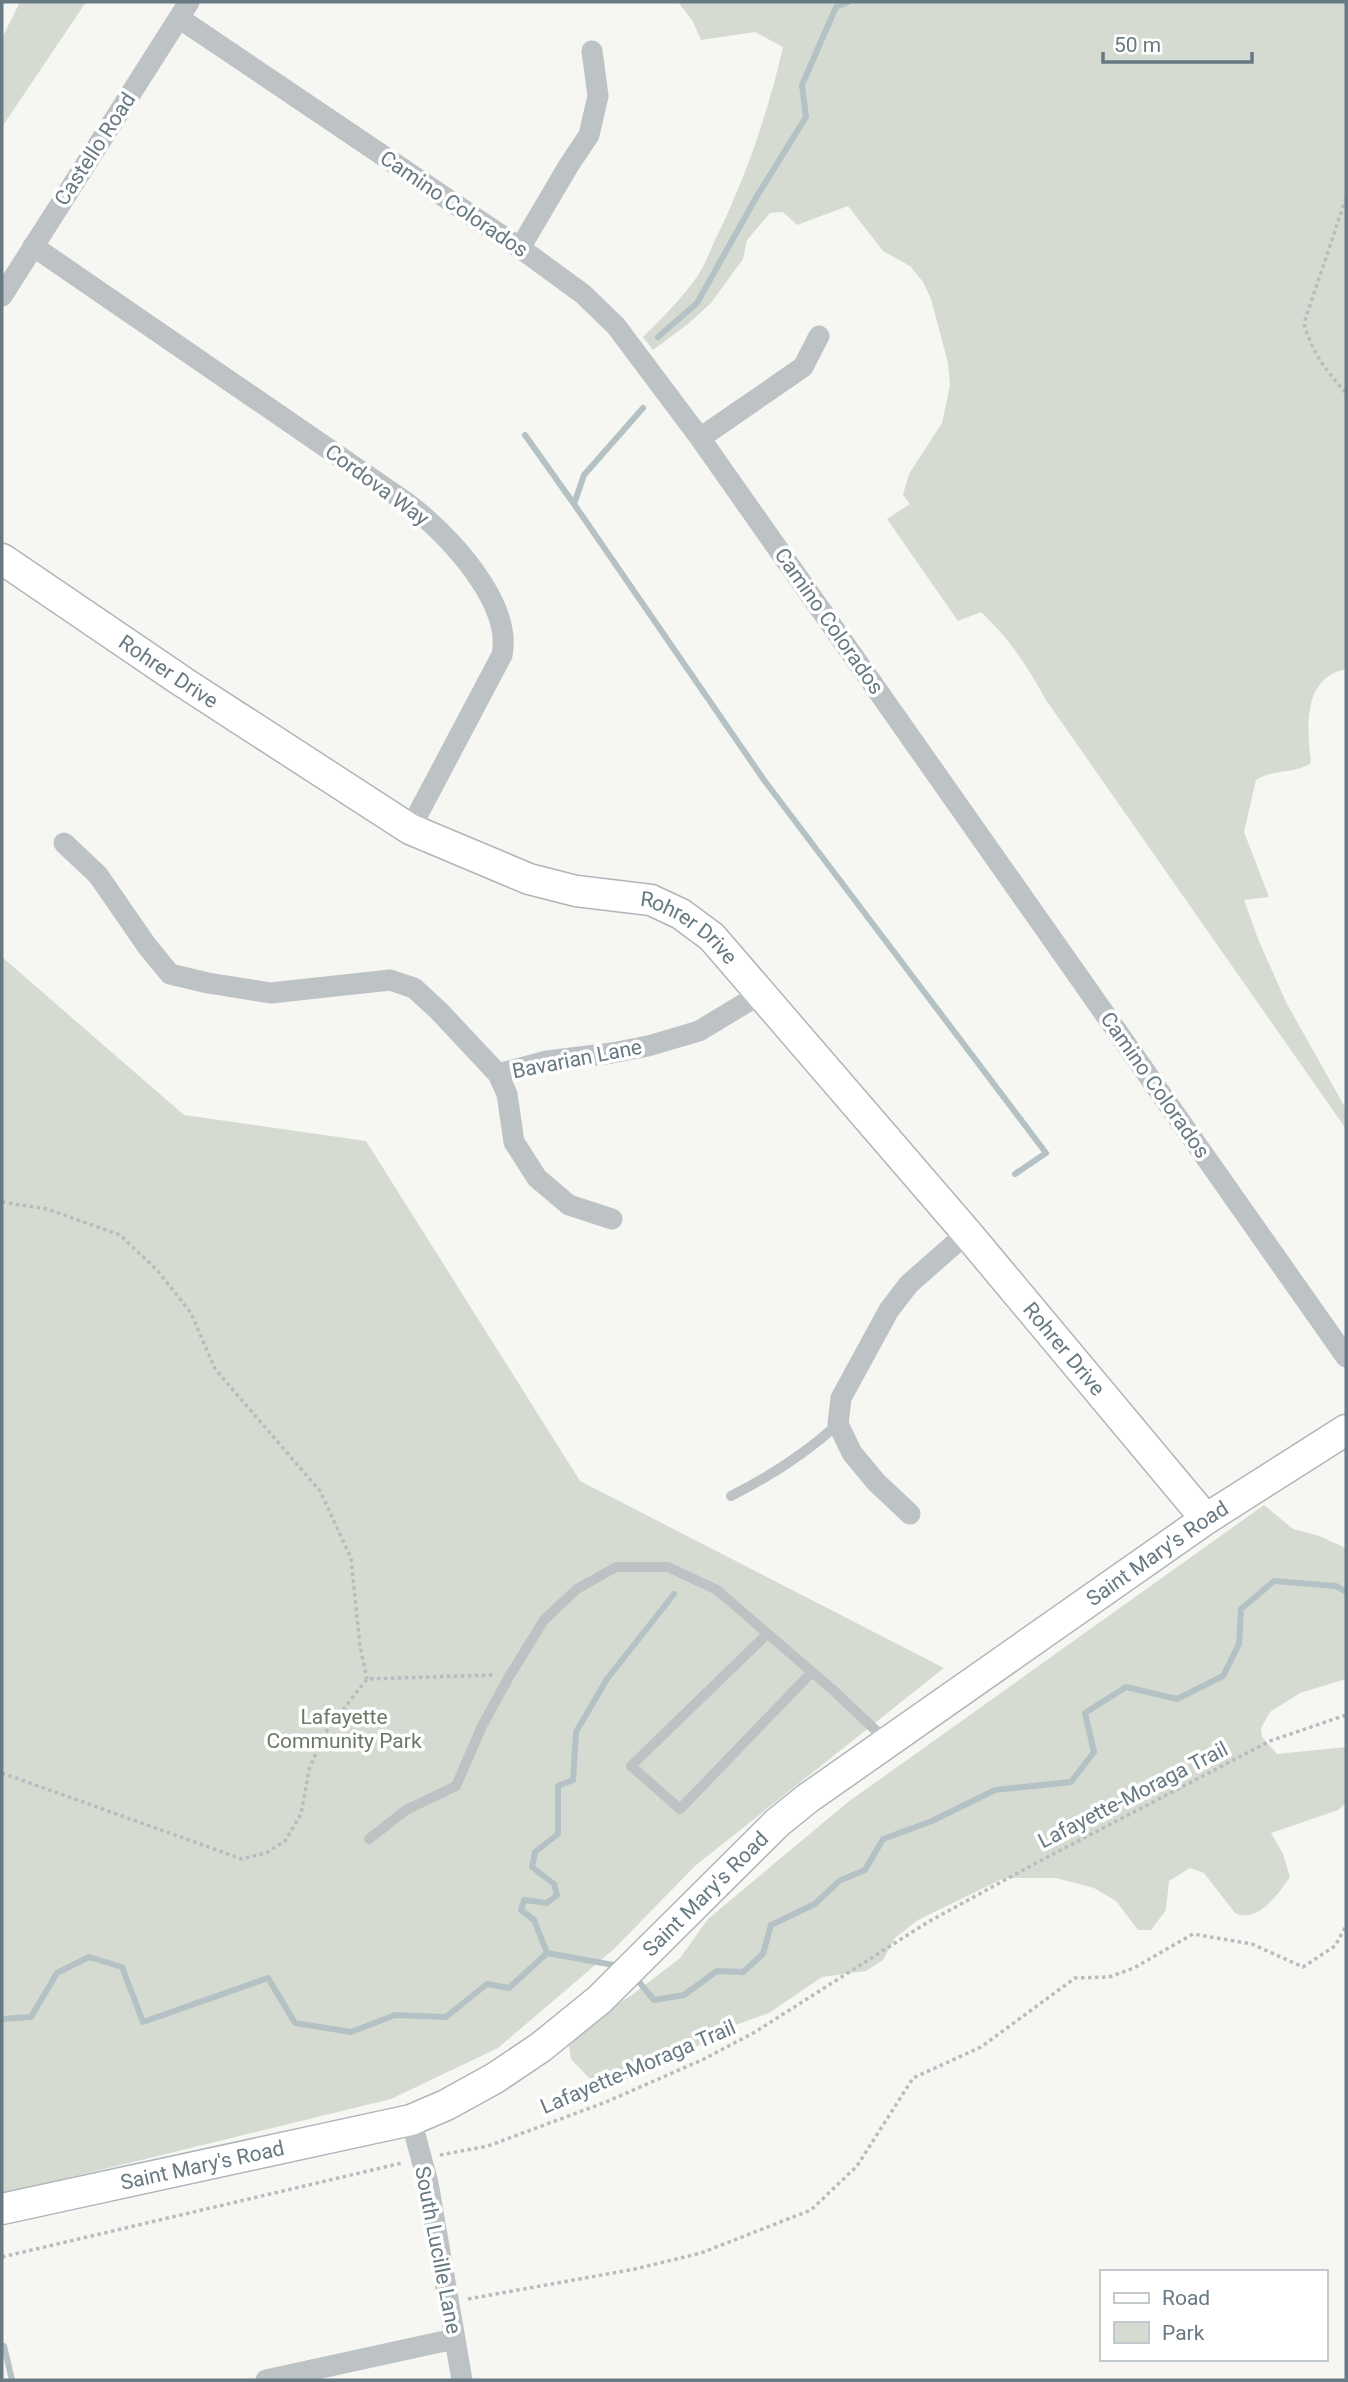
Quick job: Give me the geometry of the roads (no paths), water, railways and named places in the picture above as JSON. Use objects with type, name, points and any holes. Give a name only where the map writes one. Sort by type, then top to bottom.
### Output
[{"type":"street","name":"Castello Road","points":[[2,296],[184,10]]},
{"type":"street","name":"Camino Colorados","points":[[184,10],[520,248],[583,294],[617,326],[700,438],[1346,1357]]},
{"type":"street","points":[[520,248],[589,135],[598,96],[592,51]]},
{"type":"street","name":"Cordova Way","points":[[33,246],[407,503],[428,519],[472,569],[491,600],[502,626],[505,643],[502,655],[410,828]]},
{"type":"street","points":[[700,438],[803,367],[819,336]]},
{"type":"street","name":"Rohrer Drive","points":[[2,559],[183,682],[410,828],[529,879],[576,891],[651,900],[681,914],[712,937],[967,1234],[1206,1519]]},
{"type":"street","name":"Bavarian Lane","points":[[64,843],[98,875],[170,975],[271,993],[390,980],[414,988],[498,1074],[547,1061],[648,1046],[699,1031],[762,993]]},
{"type":"street","points":[[498,1074],[507,1094],[514,1142],[537,1178],[569,1205],[612,1219]]},
{"type":"street","points":[[910,1514],[876,1482],[852,1453],[838,1424],[841,1398],[889,1310],[909,1283],[967,1234]]},
{"type":"street","name":"Saint Mary's Road","points":[[2,2209],[411,2120],[446,2105],[495,2078],[541,2047],[599,2000],[777,1823],[808,1798],[1206,1519],[1346,1430]]},
{"type":"street","name":"South Lucille Lane","points":[[411,2120],[428,2183],[462,2380]]},
{"type":"street","points":[[266,2380],[454,2339]]},
{"type":"lane","points":[[731,1496],[794,1461],[838,1424]]},
{"type":"lane","points":[[369,1839],[406,1810],[456,1786],[482,1726],[544,1620],[577,1589],[616,1567],[667,1567],[717,1590],[887,1741]]},
{"type":"lane","points":[[768,1634],[631,1766],[680,1809],[812,1672]]},
{"type":"waterway","points":[[658,337],[697,303],[757,196],[806,117],[802,85],[836,7],[848,2]]},
{"type":"waterway","points":[[643,408],[584,475],[574,504],[764,780],[1046,1153],[1015,1174]]},
{"type":"waterway","points":[[525,435],[574,504]]},
{"type":"waterway","points":[[635,1977],[654,2000],[684,1995],[717,1971],[743,1972],[763,1954],[771,1925],[815,1904],[839,1881],[865,1870],[883,1839],[932,1821],[995,1790],[1071,1782],[1094,1752],[1085,1713],[1126,1687],[1177,1699],[1223,1676],[1239,1644],[1241,1609],[1274,1581],[1336,1586],[1346,1592]]},
{"type":"waterway","points":[[547,1953],[534,1920],[521,1910],[524,1900],[547,1903],[557,1895],[554,1884],[532,1867],[535,1852],[558,1834],[558,1786],[573,1780],[576,1732],[607,1679],[674,1594]]},
{"type":"waterway","points":[[2,2019],[31,2017],[57,1973],[89,1957],[122,1967],[143,2022],[268,1978],[295,2023],[351,2032],[395,2015],[446,2017],[487,1984],[509,1988],[547,1953],[619,1966]]},
{"type":"waterway","points":[[4,2346],[12,2380]]},
{"type":"park label","name":"Lafayette Community Park","points":[[344,1729]]}]
